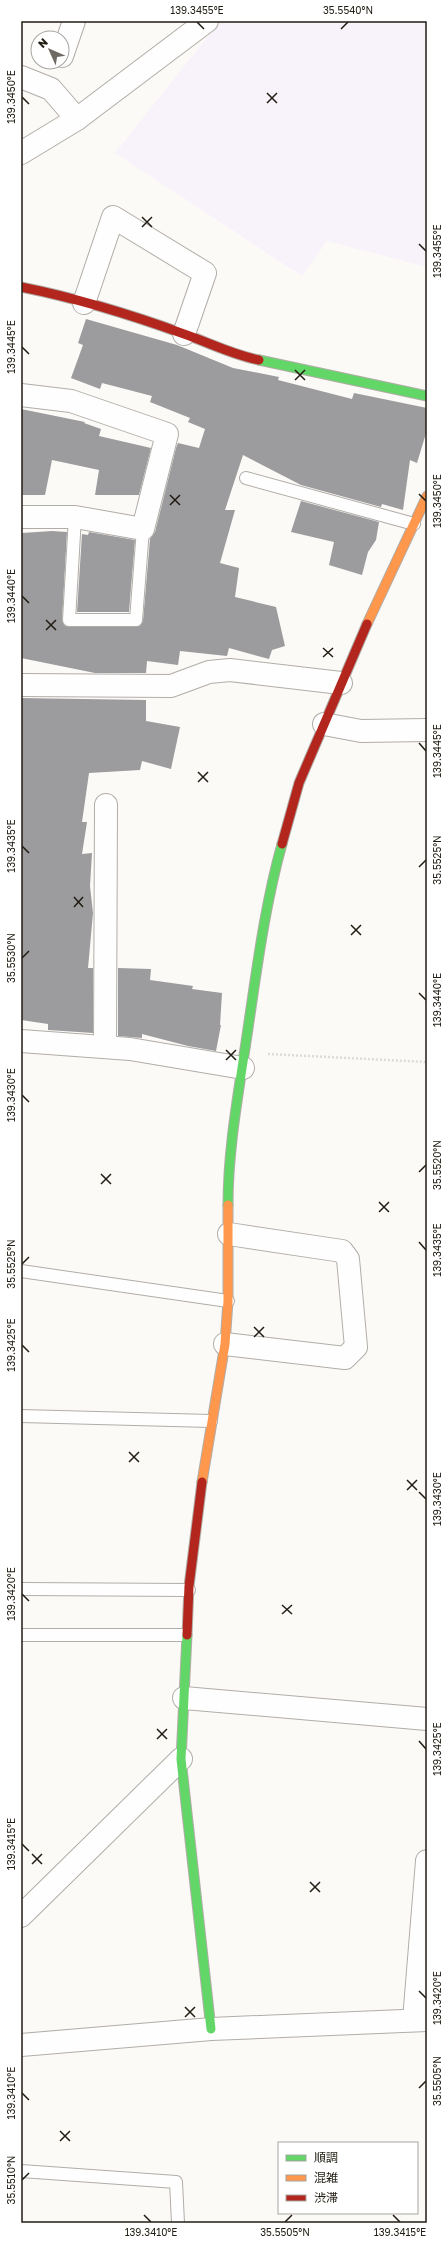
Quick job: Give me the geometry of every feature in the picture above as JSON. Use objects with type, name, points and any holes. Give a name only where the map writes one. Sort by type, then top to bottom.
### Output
[{"type":"street","points":[[70,33],[74,21]]},
{"type":"street","points":[[21,153],[77,119],[207,21]]},
{"type":"street","points":[[50,89],[57,70]]},
{"type":"street","points":[[21,77],[50,89],[77,119]]},
{"type":"street","points":[[84,303],[112,217],[205,273],[184,334]]},
{"type":"street","points":[[21,287],[84,303],[184,334],[238,356],[427,396]]},
{"type":"street","points":[[21,395],[71,401],[167,434],[143,529],[75,518],[21,517]]},
{"type":"street","points":[[211,2029],[181,1759],[185,1635],[198,1504],[225,1344],[228,1301],[228,1178],[244,1060],[275,869],[299,782],[341,683],[427,496]]},
{"type":"street","points":[[21,685],[171,686],[209,672],[230,670],[341,683]]},
{"type":"street","points":[[324,724],[361,731],[427,730]]},
{"type":"street","points":[[105,1047],[106,805]]},
{"type":"street","points":[[21,1042],[130,1049],[244,1060]]},
{"type":"street","points":[[225,1344],[344,1358],[356,1347],[348,1259],[342,1251],[229,1234]]},
{"type":"street","points":[[184,1698],[427,1719]]},
{"type":"street","points":[[21,1916],[181,1759]]},
{"type":"street","points":[[21,2045],[211,2029],[421,2020],[427,1861]]},
{"type":"lane","points":[[246,478],[414,524]]},
{"type":"lane","points":[[75,518],[69,620],[136,620],[143,529]]},
{"type":"lane","points":[[21,1271],[228,1301]]},
{"type":"lane","points":[[21,1416],[211,1421]]},
{"type":"lane","points":[[21,1589],[189,1590]]},
{"type":"lane","points":[[21,1635],[185,1635]]},
{"type":"lane","points":[[21,2171],[176,2182],[178,2223]]},
{"type":"path","points":[[244,1060],[427,1062]]},
{"type":"shaded area","points":[[220,21],[427,21],[427,267],[327,241],[302,276],[115,153]]},
{"type":"building","points":[[86,319],[177,345],[233,368],[279,377],[278,380],[352,399],[354,393],[427,408],[427,430],[417,463],[410,460],[403,510],[382,504],[381,507],[301,485],[243,455],[225,510],[235,510],[220,563],[239,568],[235,597],[276,607],[285,646],[272,650],[269,659],[229,648],[227,656],[180,651],[178,665],[147,661],[146,673],[95,673],[21,658],[22,533],[52,531],[67,532],[62,620],[65,626],[140,626],[143,621],[150,539],[155,532],[176,448],[178,443],[199,448],[205,429],[188,422],[190,418],[150,402],[152,396],[102,383],[100,389],[71,378],[83,345],[78,343]]},
{"type":"building","points":[[21,409],[85,422],[84,423],[101,429],[99,436],[151,448],[139,495],[95,495],[99,470],[52,460],[45,495],[21,495]]},
{"type":"building","points":[[301,501],[379,522],[376,540],[368,552],[362,575],[329,565],[334,542],[291,532]]},
{"type":"building","points":[[89,532],[135,540],[129,612],[77,612],[82,534],[88,535]]},
{"type":"building","points":[[21,698],[146,700],[146,721],[180,727],[171,769],[142,761],[140,770],[89,773],[82,822],[87,822],[82,854],[92,853],[90,886],[93,913],[88,968],[93,968],[93,1033],[48,1030],[48,1024],[21,1020]]},
{"type":"building","points":[[118,968],[151,969],[150,980],[193,986],[192,989],[222,993],[221,1025],[216,1051],[188,1046],[142,1034],[142,1038],[118,1036]]},
{"type":"traffic: fast","points":[[259,360],[427,396]]},
{"type":"traffic: fast","points":[[228,1205],[228,1184],[234,1123],[257,967],[265,917],[282,844]]},
{"type":"traffic: fast","points":[[187,1635],[181,1759],[211,2029]]},
{"type":"traffic: slow","points":[[367,624],[427,496]]},
{"type":"traffic: slow","points":[[202,1482],[225,1344],[228,1301],[228,1205]]},
{"type":"traffic: jam","points":[[21,287],[62,296],[144,320],[231,352],[259,360]]},
{"type":"traffic: jam","points":[[282,844],[299,783],[367,624]]},
{"type":"traffic: jam","points":[[187,1635],[189,1586],[202,1482]]}]
